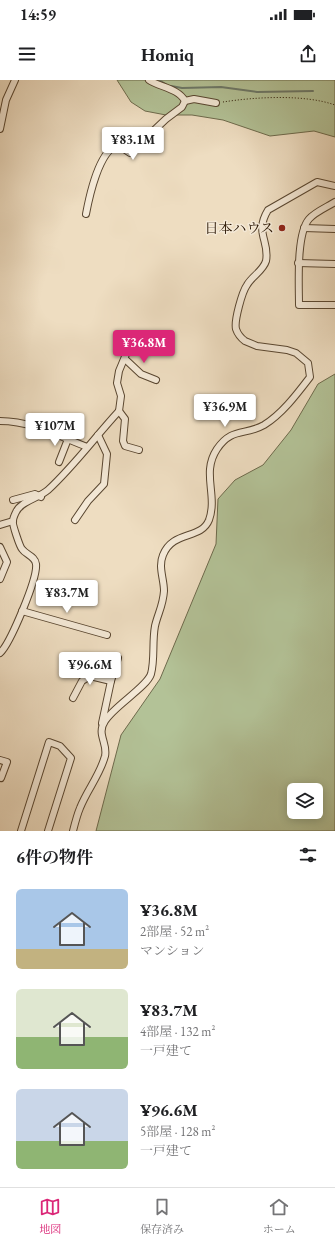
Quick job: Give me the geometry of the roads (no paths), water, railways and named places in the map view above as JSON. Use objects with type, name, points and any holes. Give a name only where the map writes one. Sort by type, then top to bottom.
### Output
[{"type":"street","points":[[0,129],[6,100],[14,80]]},
{"type":"street","points":[[149,80],[172,90],[183,97],[185,101]]},
{"type":"street","points":[[185,101],[194,99],[216,103]]},
{"type":"street","points":[[86,214],[93,180],[108,154],[116,145],[130,153],[166,119],[182,107],[185,101]]},
{"type":"street","points":[[101,730],[104,722],[114,710],[146,683],[151,675],[155,626],[162,608],[164,589],[161,568],[163,555],[174,539],[203,529],[208,520],[212,497],[208,470],[216,450],[226,438],[262,426],[271,420],[310,377],[308,363],[296,353],[245,341],[239,336],[236,328],[244,290],[263,267],[266,259],[261,231],[264,216],[268,210],[317,182],[335,186]]},
{"type":"street","points":[[335,202],[309,218],[304,228],[298,263],[299,305],[335,305]]},
{"type":"street","points":[[304,228],[335,229]]},
{"type":"street","points":[[298,263],[335,264]]},
{"type":"street","points":[[0,653],[7,645],[33,584],[36,563],[33,558],[22,549],[12,521],[16,511],[22,505],[40,497],[72,466],[119,411],[121,396],[117,383],[119,371],[134,335]]},
{"type":"street","points":[[125,359],[141,374],[156,380]]},
{"type":"street","points":[[119,411],[126,419],[123,441],[125,446],[139,450]]},
{"type":"street","points":[[0,421],[14,421],[33,426],[88,447]]},
{"type":"street","points":[[75,520],[88,501],[104,484],[108,454],[98,435]]},
{"type":"street","points":[[59,462],[68,439]]},
{"type":"street","points":[[13,500],[34,494],[40,497]]},
{"type":"street","points":[[0,525],[12,521]]},
{"type":"street","points":[[0,547],[7,562],[0,579]]},
{"type":"street","points":[[22,611],[107,635]]},
{"type":"street","points":[[73,831],[80,808],[98,776],[105,755],[105,746],[101,737],[101,730],[110,681],[118,658]]},
{"type":"street","points":[[73,698],[82,681],[90,676],[110,681]]},
{"type":"street","points":[[21,831],[49,742],[60,746],[71,758],[48,831]]},
{"type":"street","points":[[0,760],[7,762],[1,778]]},
{"type":"waterway","points":[[159,80],[167,85]]},
{"type":"waterway","points":[[171,86],[182,88],[221,87],[257,92],[313,91]]},
{"type":"place","name":"日本ハウス","points":[[282,228]]}]
